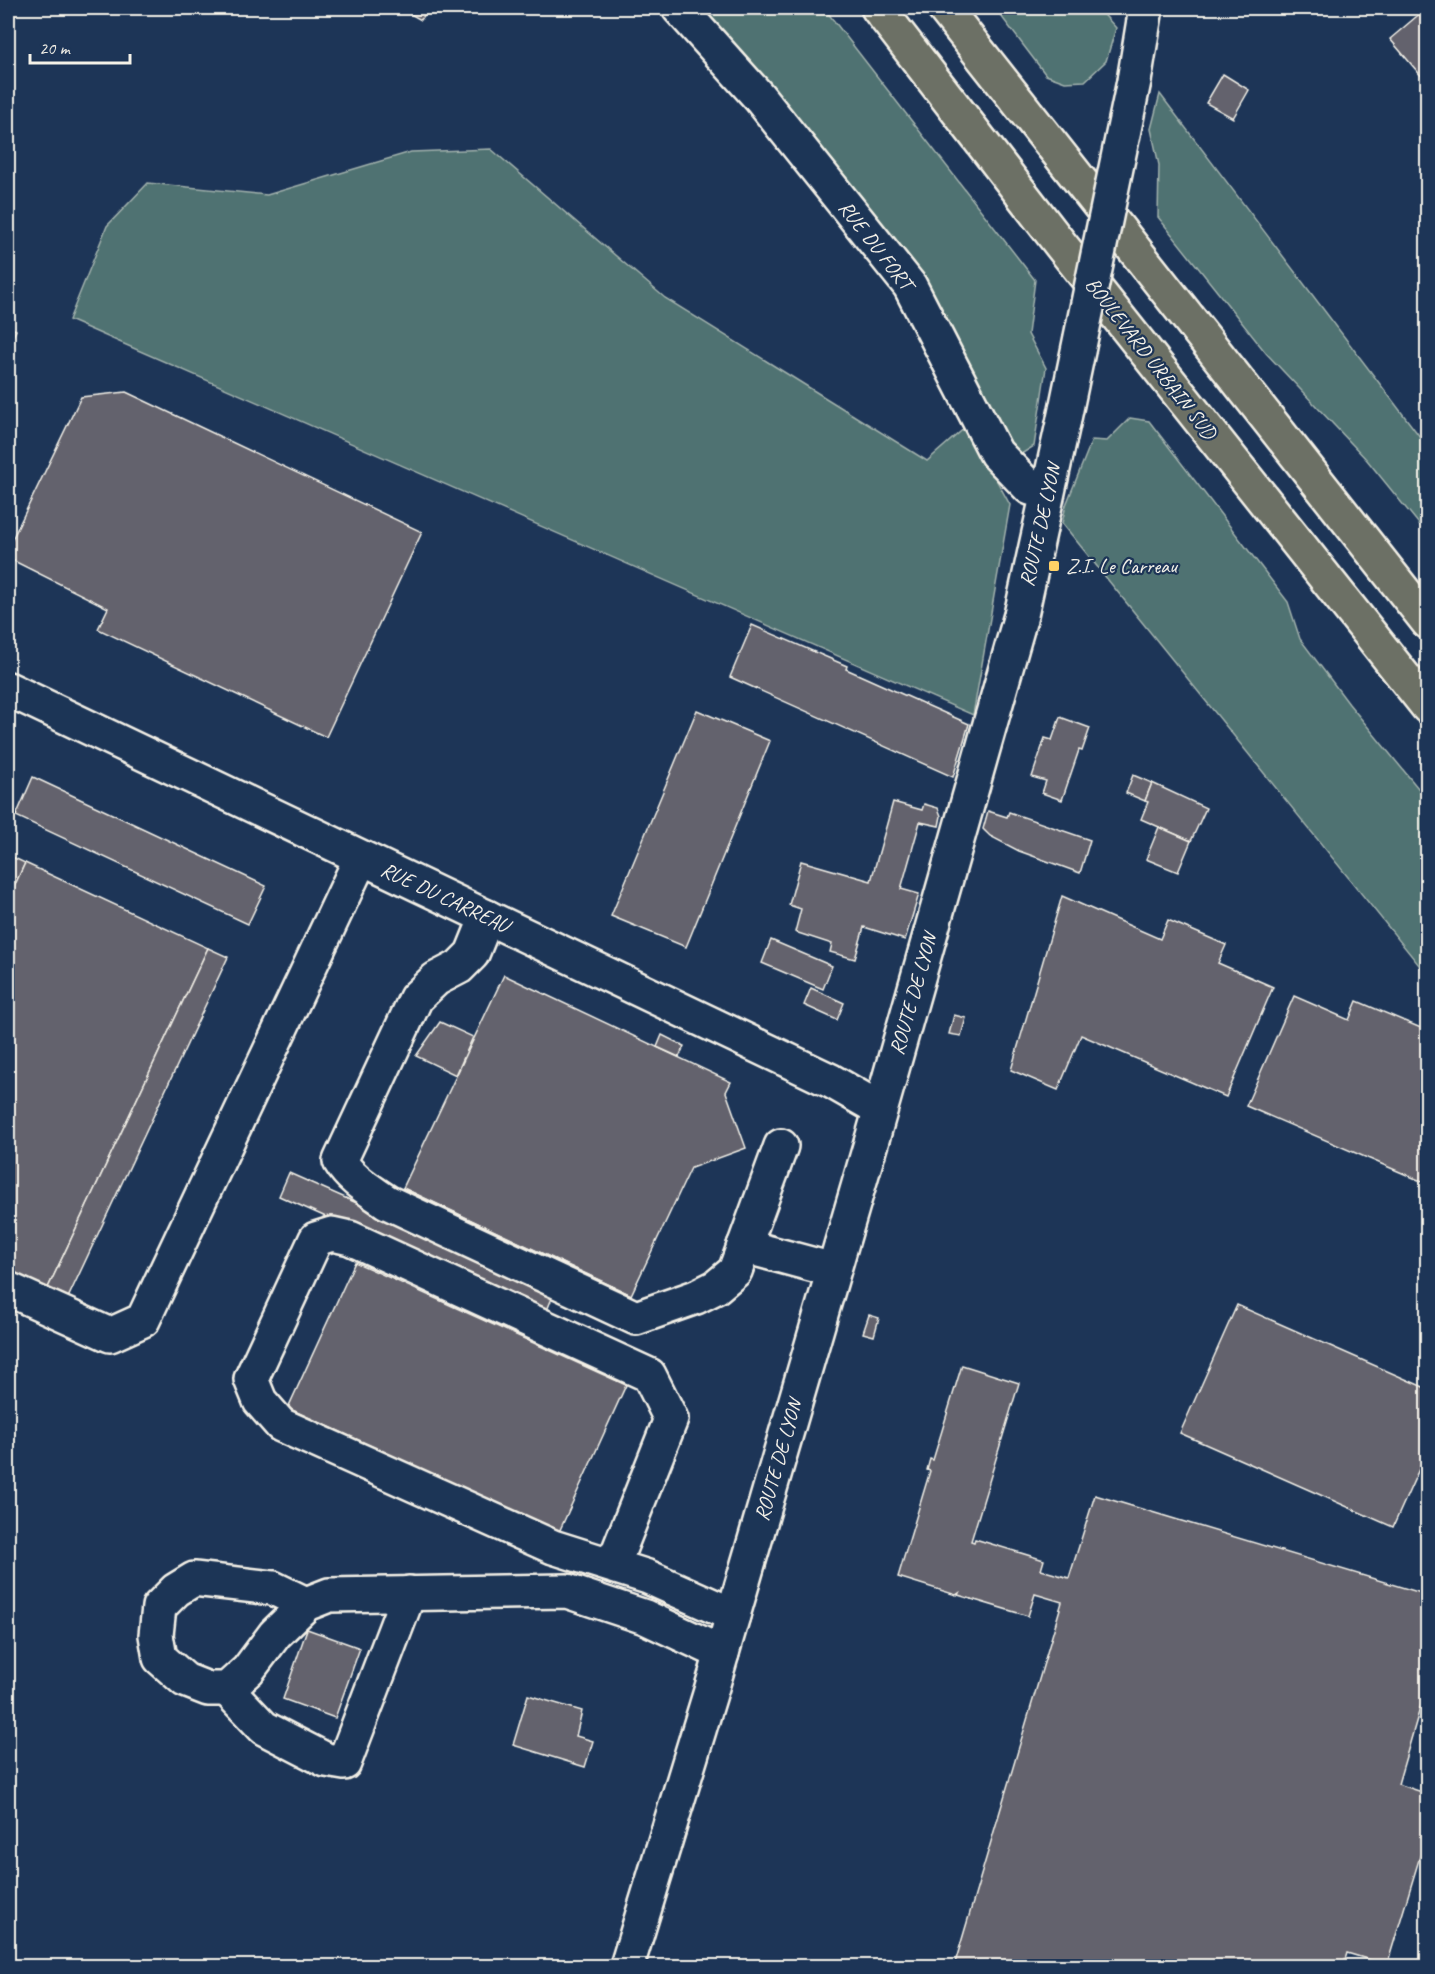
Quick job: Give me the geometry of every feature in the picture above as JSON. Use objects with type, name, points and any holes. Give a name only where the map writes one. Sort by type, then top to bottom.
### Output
[{"type":"highway","name":"BOULEVARD URBAIN SUD","points":[[878,8],[1061,245],[1428,707]]},
{"type":"highway","points":[[944,8],[1428,622]]},
{"type":"street","name":"RUE DU FORT","points":[[679,8],[759,97],[910,286],[996,453],[1030,488],[1047,493]]},
{"type":"street","name":"ROUTE DE LYON","points":[[627,1966],[733,1616],[1020,615],[1064,418],[1134,81],[1146,8]]},
{"type":"street","name":"RUE DU CARREAU","points":[[8,689],[831,1082],[880,1109]]},
{"type":"street","points":[[8,1289],[110,1335],[143,1320],[361,858]]},
{"type":"street","points":[[487,917],[472,954],[459,967],[436,980],[416,998],[340,1161],[346,1172],[387,1202],[636,1318],[696,1297],[716,1287],[735,1271],[781,1146]]},
{"type":"street","points":[[614,1565],[671,1419],[649,1375],[350,1238],[332,1234],[316,1239],[251,1379],[260,1401],[281,1425],[553,1547],[648,1577],[733,1616]]},
{"type":"street","points":[[744,1246],[833,1270]]},
{"type":"street","points":[[306,1604],[273,1588],[194,1579],[176,1590],[159,1607],[156,1635],[160,1658],[185,1680],[208,1689],[227,1689],[248,1670],[275,1634],[306,1604],[329,1595],[410,1593],[567,1592],[645,1617],[722,1653]]},
{"type":"street","points":[[227,1689],[264,1728],[326,1760],[344,1763],[410,1593]]},
{"type":"green space","points":[[698,8],[824,8],[1035,280],[1028,334],[1046,368],[1034,446],[1015,458],[1007,447],[974,373],[924,286]]},
{"type":"green space","points":[[995,8],[1098,8],[1116,28],[1106,61],[1085,81],[1065,82],[1046,75]]},
{"type":"green space","points":[[1160,94],[1427,446],[1427,534],[1367,460],[1266,353],[1158,217],[1159,165],[1151,129]]},
{"type":"green space","points":[[491,149],[665,298],[927,461],[967,426],[1010,505],[973,715],[69,320],[107,226],[148,183],[267,195],[411,152]]},
{"type":"green space","points":[[1130,418],[1149,421],[1288,602],[1300,639],[1349,704],[1427,799],[1427,975],[1062,523],[1066,505],[1092,440],[1107,441]]},
{"type":"building","points":[[400,8],[429,8],[421,20]]},
{"type":"building","points":[[1423,11],[1428,17],[1428,84],[1390,39]]},
{"type":"building","points":[[1223,74],[1249,90],[1233,118],[1206,103]]},
{"type":"building","points":[[8,326],[16,330],[8,348]]},
{"type":"building","points":[[126,392],[422,532],[326,737],[98,629],[108,608],[8,558],[8,548],[81,397]]},
{"type":"building","points":[[752,625],[847,666],[846,669],[969,724],[953,777],[730,677]]},
{"type":"building","points":[[697,710],[770,741],[686,947],[611,916]]},
{"type":"building","points":[[1060,717],[1090,728],[1082,751],[1079,750],[1062,800],[1042,793],[1046,781],[1032,777],[1045,738],[1052,740]]},
{"type":"building","points":[[1133,775],[1152,783],[1145,801],[1126,793]]},
{"type":"building","points":[[33,777],[266,886],[248,924],[16,816]]},
{"type":"building","points":[[1152,783],[1206,808],[1191,841],[1141,819]]},
{"type":"building","points":[[893,802],[922,810],[924,804],[938,808],[941,816],[939,826],[920,822],[901,889],[919,894],[905,940],[864,927],[855,959],[830,952],[832,944],[795,932],[801,909],[789,905],[801,861],[871,881]]},
{"type":"building","points":[[988,811],[1007,817],[1009,812],[1090,840],[1080,873],[1019,851],[990,836],[983,829]]},
{"type":"building","points":[[1159,827],[1191,841],[1178,872],[1146,859]]},
{"type":"building","points":[[8,855],[25,863],[8,900]]},
{"type":"building","points":[[25,863],[208,948],[47,1290],[8,1272],[8,900]]},
{"type":"building","points":[[1062,896],[1160,939],[1168,920],[1226,945],[1218,963],[1273,987],[1226,1097],[1081,1035],[1058,1090],[1011,1070]]},
{"type":"building","points":[[771,940],[832,966],[823,989],[762,963]]},
{"type":"building","points":[[208,948],[228,957],[67,1300],[47,1290]]},
{"type":"building","points":[[504,975],[731,1082],[726,1092],[746,1148],[691,1168],[631,1295],[403,1188]]},
{"type":"building","points":[[811,988],[844,1003],[837,1020],[804,1005]]},
{"type":"building","points":[[1294,996],[1349,1020],[1357,1001],[1428,1031],[1428,1184],[1246,1106]]},
{"type":"building","points":[[954,1015],[966,1018],[961,1036],[949,1034]]},
{"type":"building","points":[[440,1022],[473,1037],[456,1075],[416,1056]]},
{"type":"building","points":[[662,1035],[684,1046],[679,1057],[657,1047]]},
{"type":"building","points":[[289,1173],[555,1291],[545,1315],[279,1196]]},
{"type":"building","points":[[403,1188],[631,1295],[629,1300],[399,1196]]},
{"type":"building","points":[[355,1262],[626,1385],[559,1532],[288,1408]]},
{"type":"building","points":[[1237,1305],[1428,1389],[1428,1449],[1393,1527],[1180,1433]]},
{"type":"building","points":[[869,1315],[879,1318],[874,1336],[863,1333]]},
{"type":"building","points":[[962,1365],[1019,1383],[971,1541],[974,1542],[975,1539],[1044,1560],[1041,1570],[1069,1578],[1095,1495],[1428,1595],[1428,1707],[1421,1705],[1398,1784],[1428,1794],[1428,1830],[1387,1965],[1347,1953],[1343,1966],[968,1966],[955,1963],[1062,1602],[1035,1594],[1028,1616],[958,1595],[959,1593],[956,1595],[898,1577],[930,1471],[927,1470],[930,1459],[933,1460]]},
{"type":"building","points":[[307,1629],[360,1648],[335,1718],[283,1699]]},
{"type":"building","points":[[528,1695],[582,1711],[576,1736],[593,1741],[585,1767],[513,1745]]},
{"type":"place","name":"Z.I. Le Carreau","points":[[1054,566]]}]
